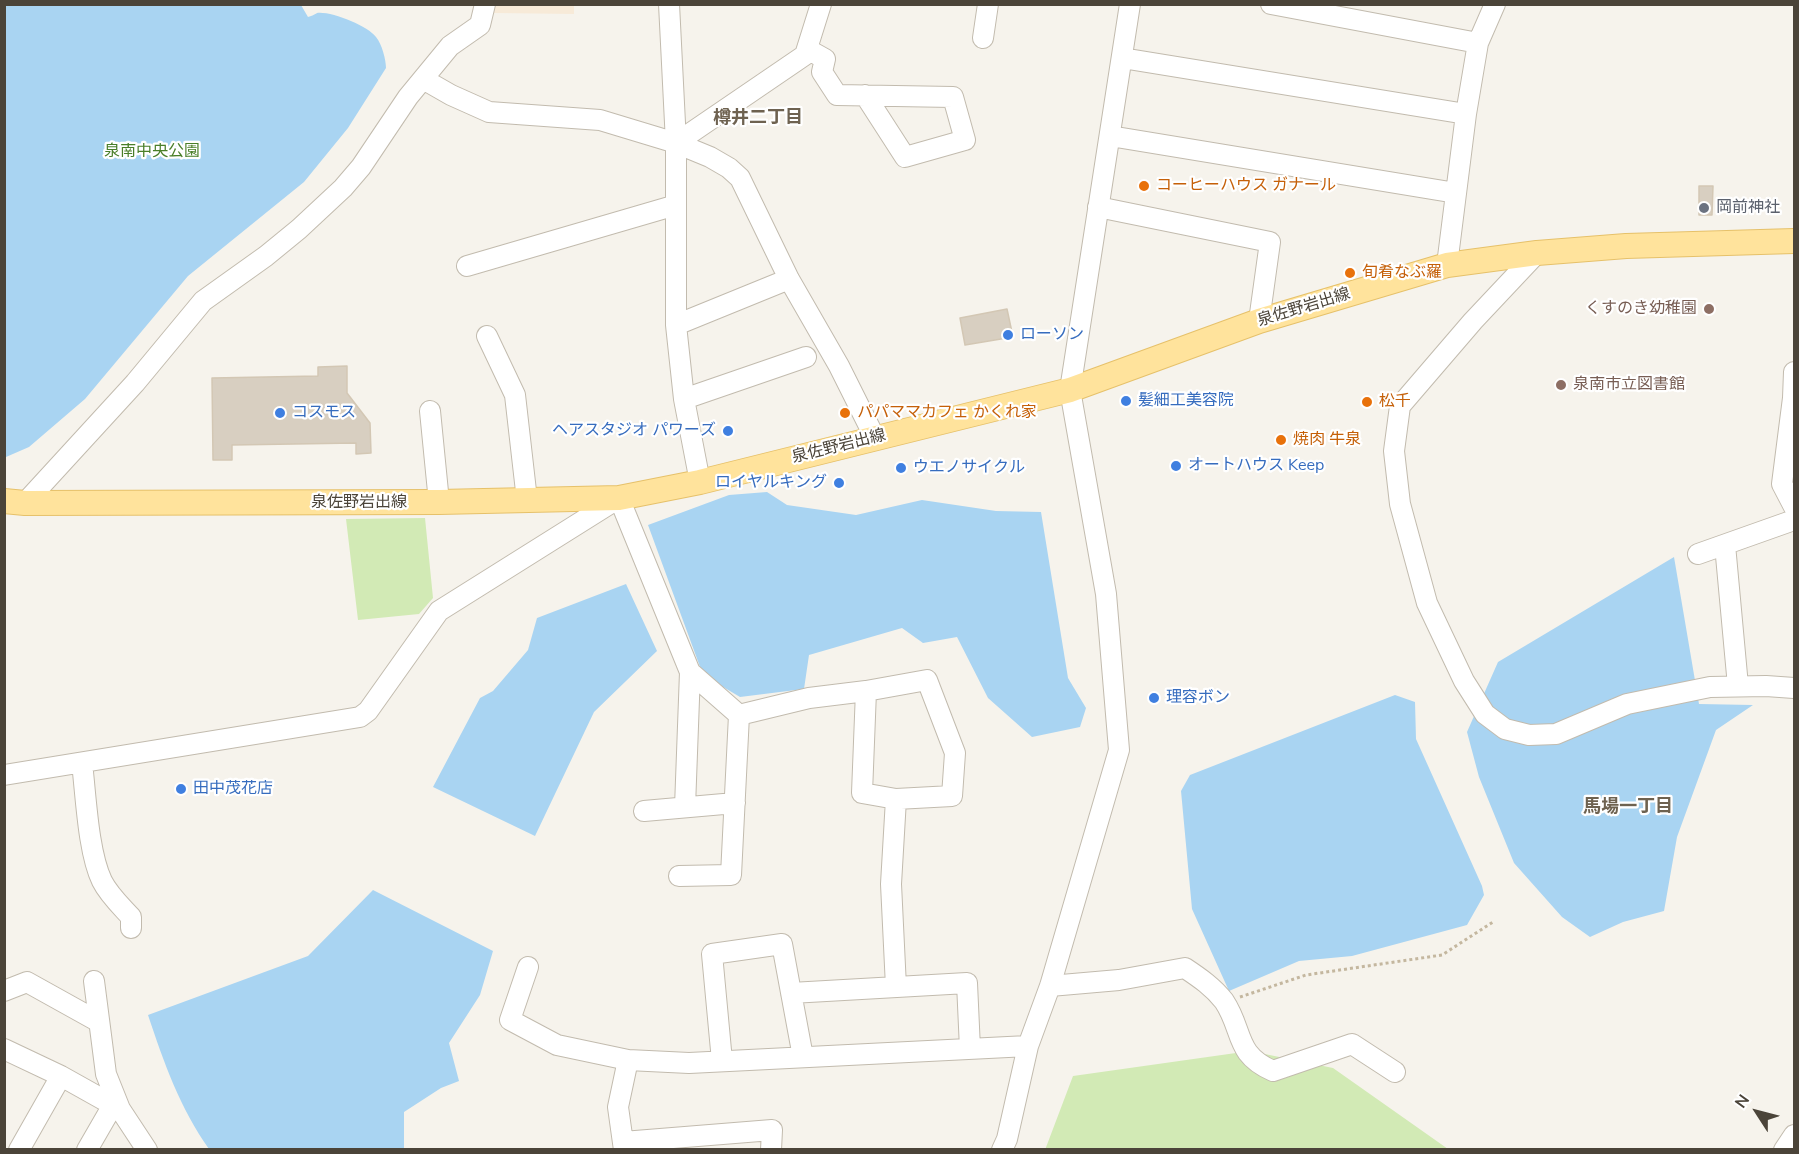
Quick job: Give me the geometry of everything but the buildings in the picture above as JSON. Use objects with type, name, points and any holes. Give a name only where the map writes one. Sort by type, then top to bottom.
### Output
[{"type":"main road","name":"泉佐野岩出線","points":[[15,502],[439,502],[619,498],[700,482],[1070,390],[1259,321],[1446,265],[1537,253],[1626,246],[1794,241]]},
{"type":"street","points":[[15,502],[135,383],[203,301],[266,256],[343,188],[361,166],[408,97],[450,46],[480,25],[485,4]]},
{"type":"street","points":[[669,4],[676,143],[676,325],[684,399],[700,482]]},
{"type":"street","points":[[676,143],[806,55],[821,4]]},
{"type":"street","points":[[983,38],[988,4]]},
{"type":"street","points":[[1002,1149],[1007,1139],[1029,1046],[1050,986],[1119,750],[1106,594],[1070,390],[1130,4]]},
{"type":"street","points":[[1446,265],[1478,43],[1495,4]]},
{"type":"street","points":[[1278,5],[1361,13],[1478,43]]},
{"type":"street","points":[[807,49],[825,59],[822,72],[837,95],[865,95],[953,97],[965,140],[905,157],[865,95]]},
{"type":"street","points":[[1122,58],[1466,114]]},
{"type":"street","points":[[423,79],[489,112],[600,120],[676,143],[710,157],[729,168],[740,178],[789,279],[839,366],[875,438]]},
{"type":"street","points":[[1110,136],[1456,193]]},
{"type":"street","points":[[467,266],[676,205]]},
{"type":"street","points":[[1098,207],[1270,242],[1259,321]]},
{"type":"street","points":[[1537,253],[1473,321],[1400,406],[1394,451],[1400,504],[1427,603],[1464,681],[1485,714],[1505,729],[1529,735],[1556,734],[1628,704],[1710,687],[1794,688]]},
{"type":"street","points":[[676,325],[789,279]]},
{"type":"street","points":[[487,336],[515,395],[527,500]]},
{"type":"street","points":[[684,399],[806,357]]},
{"type":"street","points":[[1794,372],[1782,484],[1794,507]]},
{"type":"street","points":[[430,411],[439,502]]},
{"type":"street","points":[[4,775],[360,717],[368,711],[439,611],[619,498],[690,672],[685,807]]},
{"type":"street","points":[[1698,554],[1794,520]]},
{"type":"street","points":[[1725,544],[1738,686]]},
{"type":"street","points":[[690,672],[739,715]]},
{"type":"street","points":[[739,715],[809,698],[927,680],[955,753],[952,795],[896,799],[862,793],[866,691]]},
{"type":"street","points":[[679,876],[731,875],[739,715]]},
{"type":"street","points":[[82,763],[95,863],[103,883],[114,899],[131,916],[131,928]]},
{"type":"street","points":[[896,799],[891,884],[896,987]]},
{"type":"street","points":[[644,811],[735,803]]},
{"type":"street","points":[[722,1061],[712,954],[782,944],[803,1057]]},
{"type":"street","points":[[528,967],[510,1020],[557,1045],[628,1060],[689,1063],[1029,1046]]},
{"type":"street","points":[[1050,986],[1119,980],[1185,968],[1206,981],[1224,1002],[1248,1056],[1259,1065],[1273,1071],[1352,1044],[1395,1072]]},
{"type":"street","points":[[94,981],[106,1074],[116,1107],[147,1149]]},
{"type":"street","points":[[4,991],[27,982],[99,1022]]},
{"type":"street","points":[[791,993],[967,983],[970,1049]]},
{"type":"street","points":[[4,1049],[61,1076],[116,1107]]},
{"type":"street","points":[[628,1060],[618,1107],[623,1146],[703,1143],[772,1130],[771,1149]]},
{"type":"street","points":[[19,1149],[61,1076]]},
{"type":"street","points":[[87,1149],[116,1107]]},
{"type":"street","points":[[1784,1149],[1794,1135]]},
{"type":"path","points":[[1224,1002],[1306,975],[1442,955],[1493,922]]},
{"type":"shaded area","points":[[494,5],[574,5],[574,14],[494,13]]},
{"type":"green space","points":[[425,518],[433,598],[419,614],[358,620],[346,519]]},
{"type":"green space","points":[[1250,1051],[1333,1068],[1448,1149],[1045,1150],[1073,1076]]},
{"type":"water","name":"泉南中央公園","points":[[4,5],[301,5],[308,17],[317,13],[331,14],[358,24],[372,33],[382,48],[386,68],[348,128],[304,182],[188,276],[85,399],[29,447],[6,457],[4,456]]},
{"type":"water","points":[[767,492],[787,505],[856,515],[922,500],[996,511],[1041,512],[1068,678],[1086,708],[1080,727],[1032,737],[988,698],[957,637],[923,643],[902,628],[809,655],[804,689],[740,697],[703,675],[648,525],[729,495]]},
{"type":"water","points":[[1674,557],[1699,704],[1753,705],[1716,730],[1677,837],[1664,911],[1623,922],[1590,937],[1562,917],[1514,863],[1479,777],[1467,732],[1498,662]]},
{"type":"water","points":[[626,584],[657,651],[594,712],[535,836],[433,787],[480,698],[493,691],[528,650],[537,618]]},
{"type":"water","points":[[1395,695],[1415,702],[1416,739],[1484,895],[1467,925],[1352,956],[1299,961],[1229,991],[1192,909],[1181,791],[1190,775]]},
{"type":"water","points":[[373,890],[493,951],[480,995],[449,1043],[459,1081],[441,1088],[404,1112],[404,1149],[209,1149],[181,1101],[148,1015],[308,956]]},
{"type":"place","name":"コーヒーハウス ガナール","points":[[1144,186]]},
{"type":"place","name":"岡前神社","points":[[1704,208]]},
{"type":"place","name":"旬肴なぶ羅","points":[[1350,273]]},
{"type":"place","name":"くすのき幼稚園","points":[[1709,309]]},
{"type":"place","name":"ローソン","points":[[1008,335]]},
{"type":"place","name":"泉南市立図書館","points":[[1561,385]]},
{"type":"place","name":"髪細工美容院","points":[[1126,401]]},
{"type":"place","name":"松千","points":[[1367,402]]},
{"type":"place","name":"コスモス","points":[[280,413]]},
{"type":"place","name":"パパママカフェ かくれ家","points":[[845,413]]},
{"type":"place","name":"ヘアスタジオ パワーズ","points":[[728,431]]},
{"type":"place","name":"焼肉 牛泉","points":[[1281,440]]},
{"type":"place","name":"オートハウス Keep","points":[[1176,466]]},
{"type":"place","name":"ウエノサイクル","points":[[901,468]]},
{"type":"place","name":"ロイヤルキング","points":[[839,483]]},
{"type":"place","name":"理容ボン","points":[[1154,698]]},
{"type":"place","name":"田中茂花店","points":[[181,789]]},
{"type":"district","name":"樽井二丁目","points":[[758,119]]},
{"type":"district","name":"馬場一丁目","points":[[1628,808]]}]
